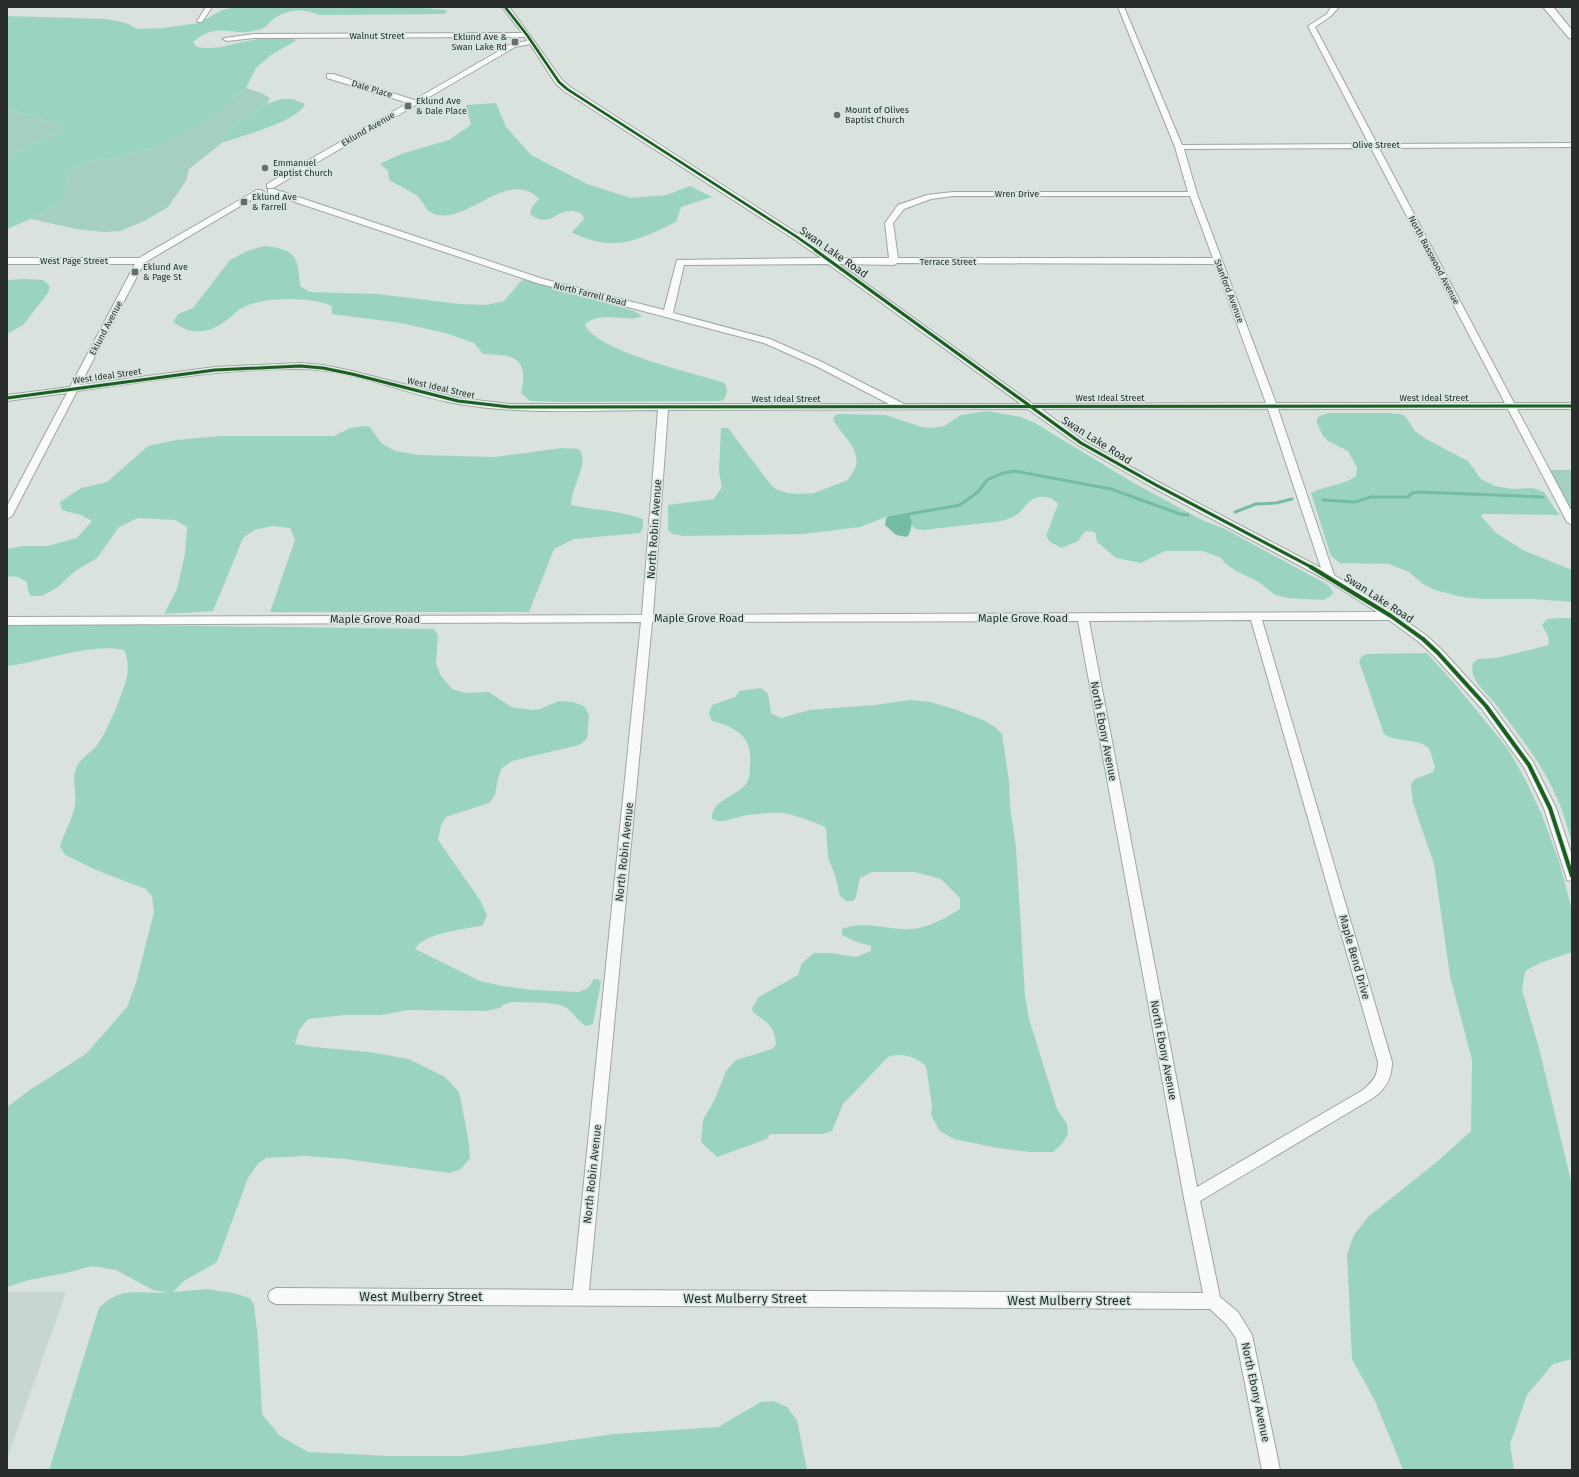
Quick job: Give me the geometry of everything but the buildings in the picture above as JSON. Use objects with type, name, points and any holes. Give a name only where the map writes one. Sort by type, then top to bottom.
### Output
[{"type":"main road","points":[[1548,7],[1572,36]]},
{"type":"street","points":[[200,21],[209,7]]},
{"type":"street","name":"Swan Lake Road","points":[[505,7],[529,38],[559,82],[567,89],[701,174],[830,260],[1069,435],[1156,485],[1329,577],[1391,616],[1423,639],[1438,653],[1486,706],[1529,765],[1550,808],[1572,876]]},
{"type":"street","name":"Stanford Avenue","points":[[1121,7],[1179,147],[1193,194],[1217,261],[1272,406],[1329,577]]},
{"type":"street","name":"North Basswood Avenue","points":[[1334,7],[1329,15],[1311,26],[1572,522]]},
{"type":"street","name":"Walnut Street","points":[[227,40],[254,36],[512,36],[529,38]]},
{"type":"street","name":"Eklund Avenue","points":[[7,516],[141,262],[260,192],[270,189],[414,102],[513,45],[529,38]]},
{"type":"street","name":"Dale Place","points":[[330,76],[414,102]]},
{"type":"street","name":"Olive Street","points":[[1179,147],[1572,145]]},
{"type":"street","name":"North Farrell Road","points":[[270,189],[525,276],[574,291],[668,314],[767,341],[819,364],[904,407]]},
{"type":"street","name":"Wren Drive","points":[[894,262],[889,223],[901,207],[930,197],[954,194],[1193,194]]},
{"type":"street","name":"Terrace Street","points":[[668,314],[680,262],[830,260],[894,262],[1217,261]]},
{"type":"street","name":"West Page Street","points":[[7,261],[141,262]]},
{"type":"street","name":"West Ideal Street","points":[[7,398],[215,370],[300,366],[323,368],[352,374],[473,404],[510,406],[1572,406]]},
{"type":"street","name":"North Robin Avenue","points":[[580,1297],[647,618],[663,407]]},
{"type":"street","name":"Maple Grove Road","points":[[7,621],[1391,616]]},
{"type":"street","name":"North Ebony Avenue","points":[[1083,617],[1192,1198],[1213,1301],[1232,1318],[1244,1335],[1271,1470]]},
{"type":"street","name":"Maple Bend Drive","points":[[1192,1198],[1368,1094],[1383,1080],[1386,1072],[1386,1062],[1256,617]]},
{"type":"street","name":"West Mulberry Street","points":[[276,1296],[1213,1301]]},
{"type":"shaded area","points":[[236,7],[414,7],[446,10],[447,12],[444,14],[319,15],[308,11],[297,10],[280,15],[264,28],[258,30],[249,32],[218,31],[202,35],[193,42],[197,47],[211,48],[269,38],[286,38],[297,40],[271,55],[256,68],[246,88],[203,123],[152,148],[111,159],[95,160],[79,165],[65,180],[68,186],[55,206],[31,219],[7,229],[7,157],[66,128],[7,108],[7,16],[106,19],[126,23],[137,29],[163,28],[199,23],[222,10]]},
{"type":"shaded area","points":[[246,88],[270,98],[267,104],[228,128],[222,143],[189,169],[186,181],[168,207],[146,220],[120,231],[104,232],[76,229],[31,219],[55,206],[65,180],[79,165],[95,160],[111,159],[152,148],[233,99]]},
{"type":"shaded area","points":[[281,99],[292,99],[305,104],[300,111],[291,117],[268,128],[222,143],[228,128],[267,104]]},
{"type":"shaded area","points":[[496,103],[506,127],[531,155],[587,184],[631,198],[667,195],[690,186],[712,197],[681,207],[676,222],[638,239],[614,243],[588,239],[573,233],[572,232],[584,219],[582,214],[574,211],[567,211],[545,220],[538,219],[530,214],[532,207],[539,199],[528,191],[515,189],[503,192],[463,211],[450,215],[438,215],[430,212],[416,195],[389,180],[388,171],[380,164],[401,154],[449,140],[471,125],[466,105]]},
{"type":"shaded area","points":[[7,108],[66,128],[7,157]]},
{"type":"shaded area","points":[[265,246],[283,250],[293,256],[298,268],[300,286],[310,292],[377,294],[460,304],[486,305],[504,301],[523,279],[634,311],[642,316],[629,319],[608,317],[600,318],[585,324],[592,334],[606,343],[626,352],[725,383],[727,390],[725,398],[721,401],[530,401],[521,393],[523,384],[522,367],[519,362],[509,356],[483,354],[474,343],[445,333],[401,323],[332,314],[332,306],[312,301],[287,299],[262,301],[251,304],[240,309],[221,324],[208,330],[187,330],[173,322],[178,314],[193,308],[230,260],[247,251]]},
{"type":"shaded area","points":[[7,280],[43,280],[50,286],[48,293],[23,325],[7,334]]},
{"type":"shaded area","points":[[988,411],[1021,417],[1035,423],[1132,482],[1202,520],[1223,528],[1321,581],[1329,586],[1333,592],[1332,595],[1324,600],[1288,598],[1275,595],[1259,582],[1236,571],[1226,564],[1221,558],[1203,551],[1165,551],[1141,563],[1116,558],[1097,542],[1095,532],[1085,531],[1078,541],[1062,548],[1050,542],[1046,536],[1058,504],[1054,500],[1046,497],[1037,498],[1029,502],[1019,513],[1002,521],[924,530],[916,529],[911,525],[911,518],[906,513],[889,516],[860,527],[804,534],[684,536],[673,534],[668,530],[668,505],[714,499],[722,487],[719,472],[721,428],[728,428],[771,485],[776,489],[787,493],[814,493],[848,480],[856,466],[855,452],[833,418],[837,414],[886,415],[921,427],[931,428],[944,426],[961,415]]},
{"type":"shaded area","points":[[1329,413],[1400,414],[1405,416],[1415,431],[1426,439],[1468,461],[1481,479],[1495,486],[1512,489],[1533,488],[1544,492],[1559,515],[1483,514],[1481,516],[1496,533],[1523,550],[1572,570],[1572,602],[1534,599],[1482,599],[1462,597],[1435,590],[1423,584],[1409,572],[1389,564],[1340,563],[1331,556],[1311,493],[1351,479],[1356,476],[1357,468],[1348,451],[1328,441],[1323,436],[1316,421],[1319,416]]},
{"type":"shaded area","points":[[363,426],[370,427],[381,443],[395,451],[419,455],[495,457],[562,448],[579,449],[582,455],[581,468],[571,505],[634,516],[643,519],[643,528],[640,533],[574,539],[554,549],[529,612],[270,612],[295,540],[290,528],[272,526],[254,530],[243,538],[213,611],[164,614],[177,589],[185,554],[187,527],[175,520],[138,518],[119,527],[97,558],[75,571],[58,587],[42,596],[31,596],[28,591],[27,582],[18,577],[7,576],[7,549],[22,546],[47,546],[77,538],[92,521],[81,515],[62,510],[60,502],[81,488],[107,482],[148,446],[176,440],[222,436],[334,436],[350,428]]},
{"type":"shaded area","points":[[1545,470],[1572,470],[1572,515]]},
{"type":"shaded area","points":[[906,513],[909,514],[911,522],[911,529],[907,537],[896,535],[885,525],[886,518],[889,516]]},
{"type":"shaded area","points":[[1572,618],[1572,842],[1561,807],[1544,772],[1521,738],[1476,681],[1472,669],[1473,663],[1478,659],[1496,658],[1549,645],[1548,636],[1542,625],[1547,619]]},
{"type":"shaded area","points":[[7,625],[434,629],[438,635],[436,664],[441,676],[452,689],[465,693],[489,692],[511,707],[531,710],[540,709],[559,701],[573,702],[584,706],[589,715],[587,739],[579,745],[512,761],[502,768],[498,778],[495,795],[489,803],[446,817],[441,825],[438,840],[480,900],[487,915],[483,925],[436,935],[420,943],[415,949],[480,981],[502,986],[533,990],[579,992],[588,988],[594,979],[598,979],[601,982],[593,1024],[586,1026],[568,1009],[560,1005],[512,1002],[505,1004],[500,1008],[486,1011],[409,1010],[381,1015],[345,1015],[308,1019],[299,1030],[295,1044],[369,1052],[409,1059],[445,1077],[459,1092],[468,1137],[470,1158],[461,1169],[450,1173],[346,1159],[305,1156],[266,1158],[258,1164],[248,1178],[217,1262],[184,1281],[173,1292],[207,1289],[233,1293],[250,1298],[254,1305],[258,1338],[262,1414],[280,1436],[308,1452],[390,1456],[462,1456],[614,1434],[718,1427],[761,1402],[774,1401],[787,1407],[797,1420],[807,1470],[49,1470],[99,1308],[115,1296],[131,1292],[167,1292],[153,1290],[116,1270],[92,1266],[29,1280],[7,1287],[7,1107],[31,1089],[86,1054],[127,1007],[136,983],[154,912],[152,896],[146,889],[96,870],[65,855],[60,846],[75,805],[74,776],[77,766],[96,747],[102,738],[124,687],[128,664],[124,650],[111,648],[82,650],[7,666]]},
{"type":"shaded area","points":[[1427,653],[1455,684],[1508,749],[1526,781],[1542,815],[1559,861],[1572,910],[1572,952],[1540,963],[1525,971],[1522,990],[1539,1048],[1572,1185],[1572,1359],[1553,1364],[1527,1395],[1510,1444],[1514,1470],[1403,1470],[1375,1401],[1352,1359],[1347,1254],[1354,1235],[1368,1217],[1439,1160],[1471,1131],[1472,1060],[1450,976],[1434,864],[1413,803],[1411,784],[1415,779],[1433,772],[1435,767],[1430,751],[1425,746],[1420,743],[1395,739],[1384,734],[1359,661],[1362,656],[1368,654]]},
{"type":"shaded area","points":[[761,688],[768,694],[771,713],[781,718],[809,710],[875,705],[910,700],[930,702],[954,709],[983,720],[995,727],[1002,734],[1009,781],[1010,806],[1016,848],[1025,996],[1029,1019],[1057,1109],[1067,1124],[1068,1134],[1062,1144],[1053,1152],[1030,1152],[998,1148],[954,1139],[940,1131],[931,1115],[932,1106],[926,1066],[918,1060],[904,1055],[888,1057],[843,1104],[832,1131],[823,1134],[770,1134],[767,1139],[717,1157],[701,1142],[703,1120],[715,1099],[726,1071],[736,1060],[772,1049],[776,1045],[772,1029],[766,1022],[753,1012],[752,1008],[759,997],[798,975],[802,963],[814,953],[831,953],[856,957],[871,951],[871,946],[857,942],[842,935],[842,929],[857,925],[903,929],[918,928],[947,917],[960,909],[960,898],[941,879],[915,872],[872,872],[860,878],[856,897],[853,901],[846,901],[840,896],[835,875],[828,858],[826,828],[821,825],[789,814],[779,813],[748,815],[725,821],[716,821],[712,819],[715,807],[746,784],[750,775],[750,756],[749,748],[742,735],[729,727],[712,721],[709,714],[712,705],[735,697],[739,691]]},
{"type":"shaded area","points":[[7,1292],[66,1292],[7,1459]]},
{"type":"waterway","points":[[909,514],[960,505],[978,492],[987,480],[1003,473],[1015,471],[1111,489],[1180,514],[1188,515]]},
{"type":"waterway","points":[[1323,500],[1355,502],[1371,497],[1408,497],[1412,493],[1419,492],[1543,497]]},
{"type":"waterway","points":[[1235,512],[1256,504],[1276,503],[1292,499]]},
{"type":"cycle path","points":[[505,7],[527,35],[559,82],[567,89],[797,237],[1081,443],[1156,485],[1329,577],[1391,616],[1423,639],[1438,653],[1486,706],[1529,765],[1550,808],[1572,876]]},
{"type":"cycle path","points":[[7,398],[215,370],[300,366],[323,368],[352,374],[458,401],[510,407],[1572,406]]},
{"type":"place","name":"Eklund Ave & Swan Lake Rd","points":[[515,42]]},
{"type":"place","name":"Eklund Ave & Dale Place","points":[[408,106]]},
{"type":"place","name":"Mount of Olives Baptist Church","points":[[837,115]]},
{"type":"place","name":"Emmanuel Baptist Church","points":[[265,168]]},
{"type":"place","name":"Eklund Ave & Farrell","points":[[244,202]]},
{"type":"place","name":"Eklund Ave & Page St","points":[[135,272]]}]
